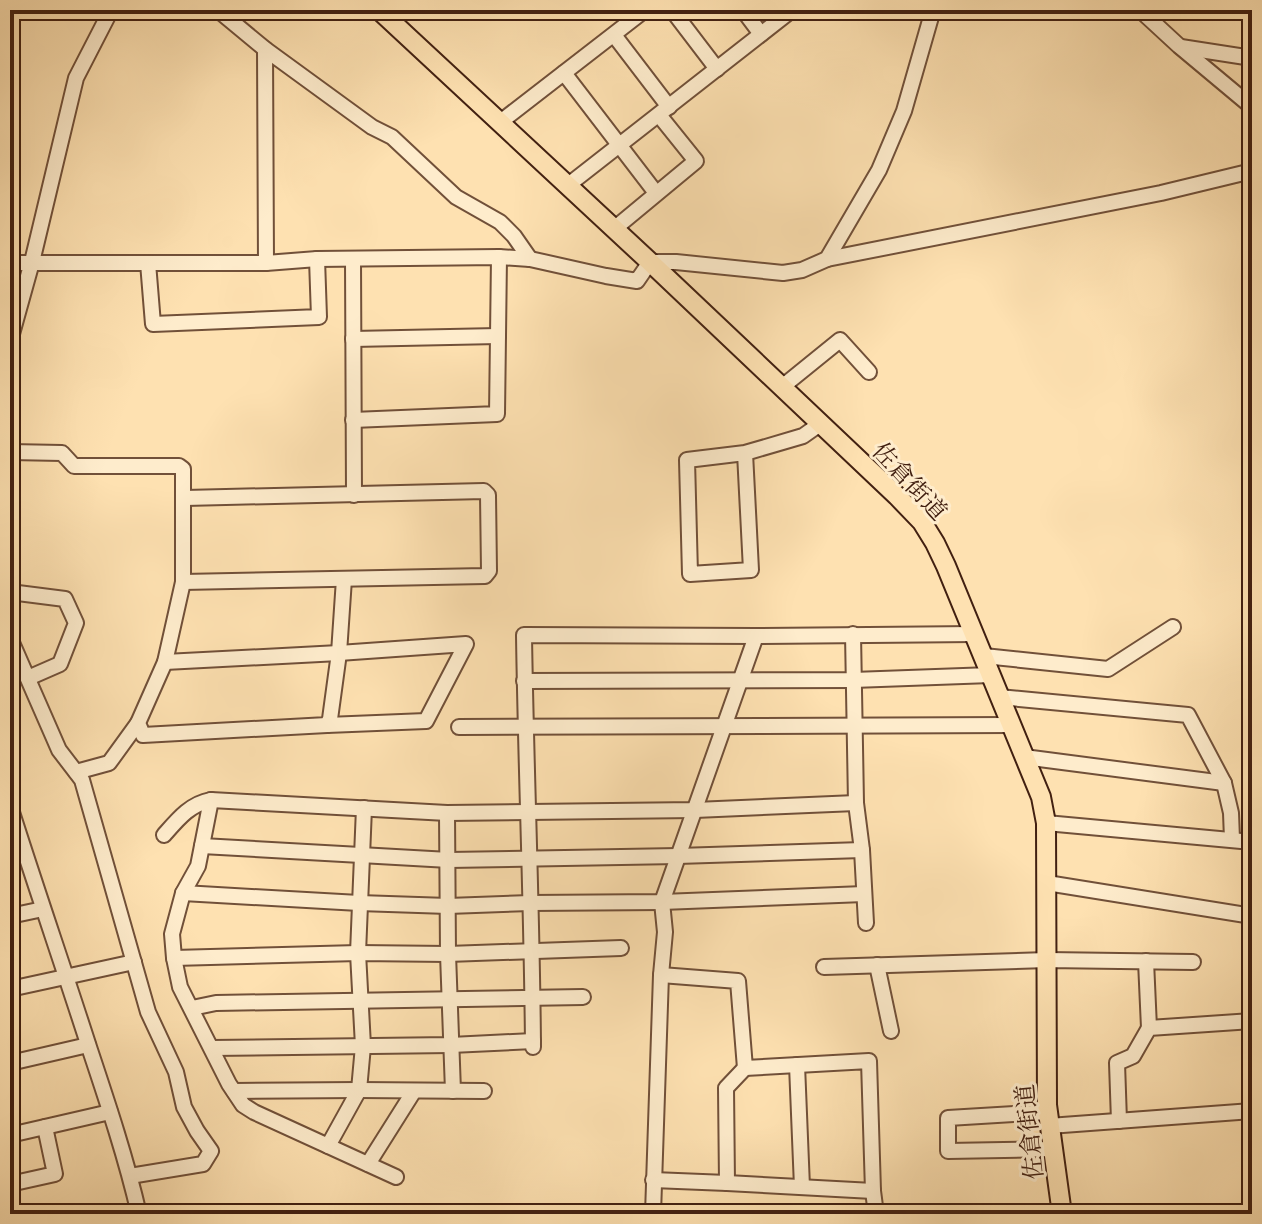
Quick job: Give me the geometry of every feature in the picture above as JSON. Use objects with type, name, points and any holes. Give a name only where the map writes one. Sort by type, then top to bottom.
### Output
[{"type":"main road","name":"佐倉街道","points":[[379,10],[650,262],[922,522],[941,554],[1041,797],[1046,823],[1048,1119],[1062,1214]]},
{"type":"street","points":[[10,341],[76,78],[111,10]]},
{"type":"street","points":[[218,10],[265,49],[372,127],[392,137],[456,197],[500,222],[530,259]]},
{"type":"street","points":[[499,123],[645,10]]},
{"type":"street","points":[[743,10],[761,34]]},
{"type":"street","points":[[567,186],[792,10]]},
{"type":"street","points":[[827,259],[879,170],[904,111],[933,10]]},
{"type":"street","points":[[1140,10],[1252,107]]},
{"type":"street","points":[[674,11],[717,69]]},
{"type":"street","points":[[614,35],[696,161],[614,229]]},
{"type":"street","points":[[1179,46],[1252,58]]},
{"type":"street","points":[[265,49],[266,263]]},
{"type":"street","points":[[564,73],[656,193]]},
{"type":"street","points":[[10,263],[266,263],[317,259],[499,257],[530,259],[637,281],[650,262],[783,273],[802,270],[827,259],[1161,193],[1252,171]]},
{"type":"street","points":[[353,420],[497,414],[499,257]]},
{"type":"street","points":[[148,263],[153,324],[319,317],[317,259]]},
{"type":"street","points":[[353,259],[354,495]]},
{"type":"street","points":[[353,339],[498,336]]},
{"type":"street","points":[[782,387],[840,340],[869,372]]},
{"type":"street","points":[[745,453],[751,570],[690,574],[687,460],[745,453],[803,436],[820,424]]},
{"type":"street","points":[[10,452],[62,453],[74,466],[179,466],[183,469],[183,582],[165,662],[138,723],[109,763],[76,772]]},
{"type":"street","points":[[183,582],[485,576],[489,571],[488,495],[484,491],[185,498]]},
{"type":"street","points":[[327,725],[339,653],[344,579]]},
{"type":"street","points":[[10,592],[65,599],[76,623],[60,664],[28,678]]},
{"type":"street","points":[[984,656],[1108,669],[1173,627]]},
{"type":"street","points":[[853,634],[856,803],[866,923]]},
{"type":"street","points":[[212,1048],[533,1044],[524,635],[975,634]]},
{"type":"street","points":[[653,1214],[665,932],[662,902],[756,636]]},
{"type":"street","points":[[10,638],[59,750],[82,780],[148,1012],[176,1072],[184,1107],[211,1151],[203,1164],[130,1176]]},
{"type":"street","points":[[138,723],[143,735],[426,721],[466,644],[165,662]]},
{"type":"street","points":[[524,681],[853,680],[991,675]]},
{"type":"street","points":[[999,697],[1188,715],[1224,783],[1231,813],[1232,839]]},
{"type":"street","points":[[459,727],[1011,725]]},
{"type":"street","points":[[1024,757],[1224,783]]},
{"type":"street","points":[[164,835],[198,803],[211,800],[447,813],[695,810],[856,803]]},
{"type":"street","points":[[211,800],[198,866],[183,893],[172,934],[180,987],[243,1105],[396,1177]]},
{"type":"street","points":[[10,806],[15,841],[67,977],[130,1176],[139,1214]]},
{"type":"street","points":[[328,1146],[359,1090],[363,1046],[358,953],[364,808]]},
{"type":"street","points":[[447,813],[453,1091]]},
{"type":"street","points":[[1046,823],[1252,842]]},
{"type":"street","points":[[202,846],[449,860],[862,850]]},
{"type":"street","points":[[1047,883],[1252,916]]},
{"type":"street","points":[[183,893],[448,906],[864,894]]},
{"type":"street","points":[[10,916],[43,909]]},
{"type":"street","points":[[174,958],[621,948]]},
{"type":"street","points":[[824,967],[1047,960],[1193,962]]},
{"type":"street","points":[[1119,1121],[1117,1063],[1133,1056],[1149,1028],[1146,961]]},
{"type":"street","points":[[10,989],[134,962]]},
{"type":"street","points":[[877,965],[891,1031]]},
{"type":"street","points":[[661,975],[738,981],[745,1068]]},
{"type":"street","points":[[192,1008],[216,1003],[583,997]]},
{"type":"street","points":[[1149,1028],[1252,1021]]},
{"type":"street","points":[[10,1063],[88,1045]]},
{"type":"street","points":[[727,1183],[726,1088],[745,1068],[869,1061],[876,1214]]},
{"type":"street","points":[[797,1065],[802,1187]]},
{"type":"street","points":[[234,1091],[484,1091]]},
{"type":"street","points":[[368,1164],[414,1091]]},
{"type":"street","points":[[1052,1149],[948,1151],[948,1118],[1119,1121],[1252,1111]]},
{"type":"street","points":[[10,1135],[110,1112]]},
{"type":"street","points":[[10,1184],[55,1174],[45,1127]]},
{"type":"street","points":[[653,1180],[873,1191]]}]
